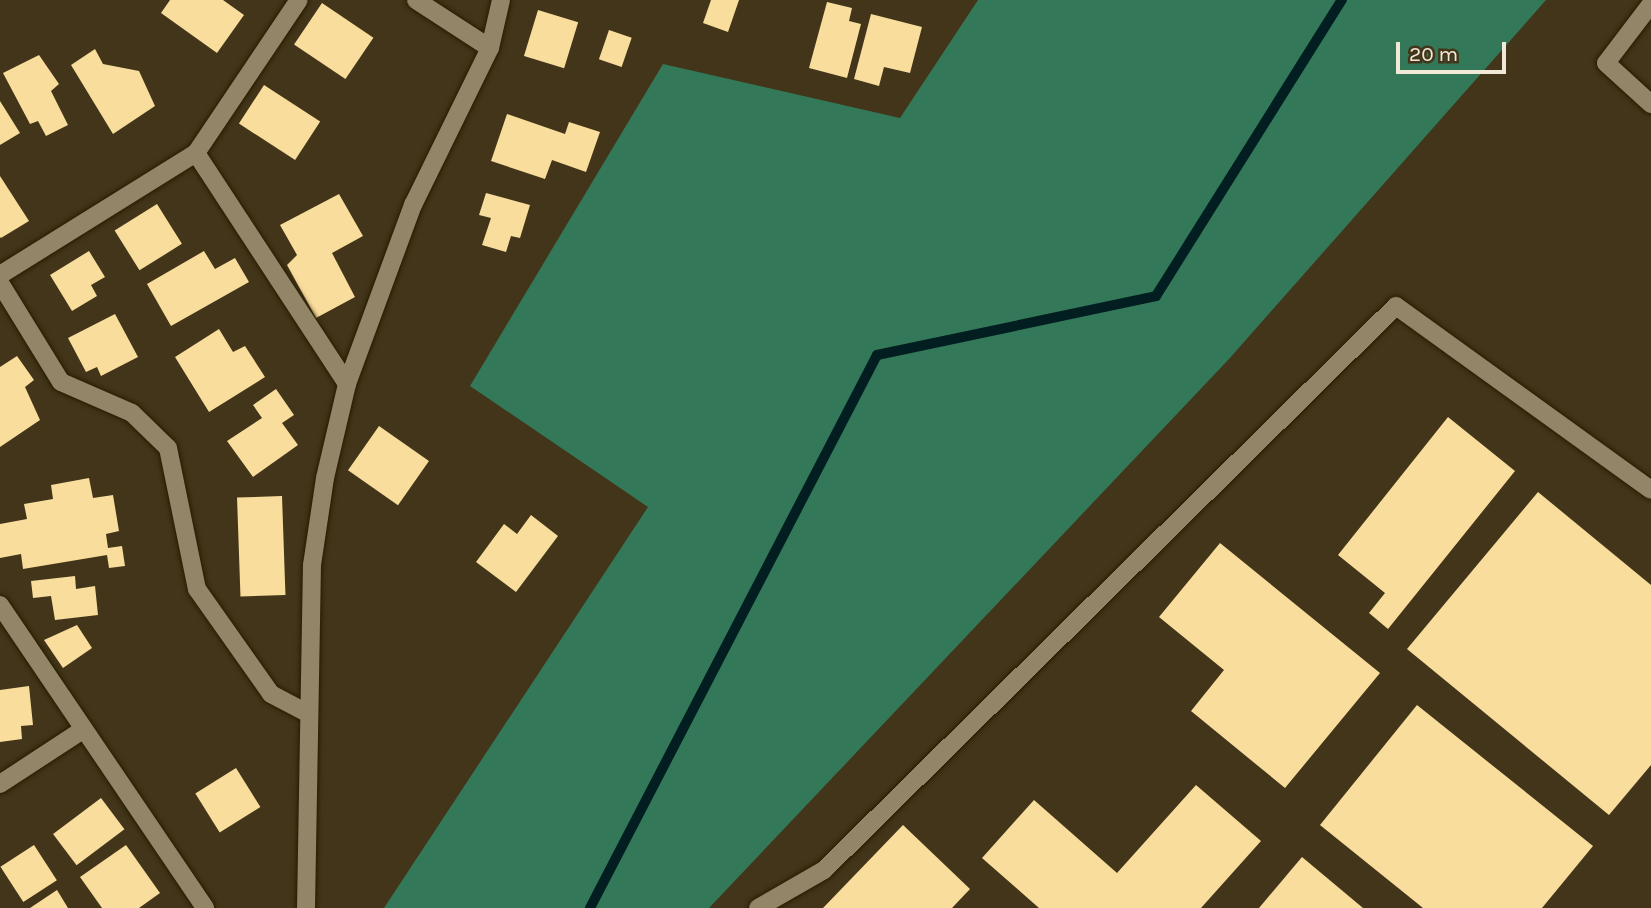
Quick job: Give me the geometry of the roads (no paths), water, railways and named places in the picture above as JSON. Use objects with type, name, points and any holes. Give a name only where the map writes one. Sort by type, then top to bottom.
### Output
[{"type":"street","points":[[0,275],[195,153],[299,0]]},
{"type":"street","points":[[416,0],[490,48]]},
{"type":"street","points":[[306,908],[307,713],[312,565],[347,384],[413,205],[490,48],[500,0]]},
{"type":"street","points":[[1651,4],[1606,63],[1651,104]]},
{"type":"street","points":[[195,153],[347,384]]},
{"type":"street","points":[[0,283],[61,382],[132,413],[168,448],[197,589],[271,694],[307,713]]},
{"type":"street","points":[[758,908],[824,870],[1396,306],[1651,489]]},
{"type":"street","points":[[0,605],[81,731],[205,908]]},
{"type":"street","points":[[0,784],[81,731]]},
{"type":"waterway","points":[[590,908],[877,355],[1156,296],[1342,0]]}]
